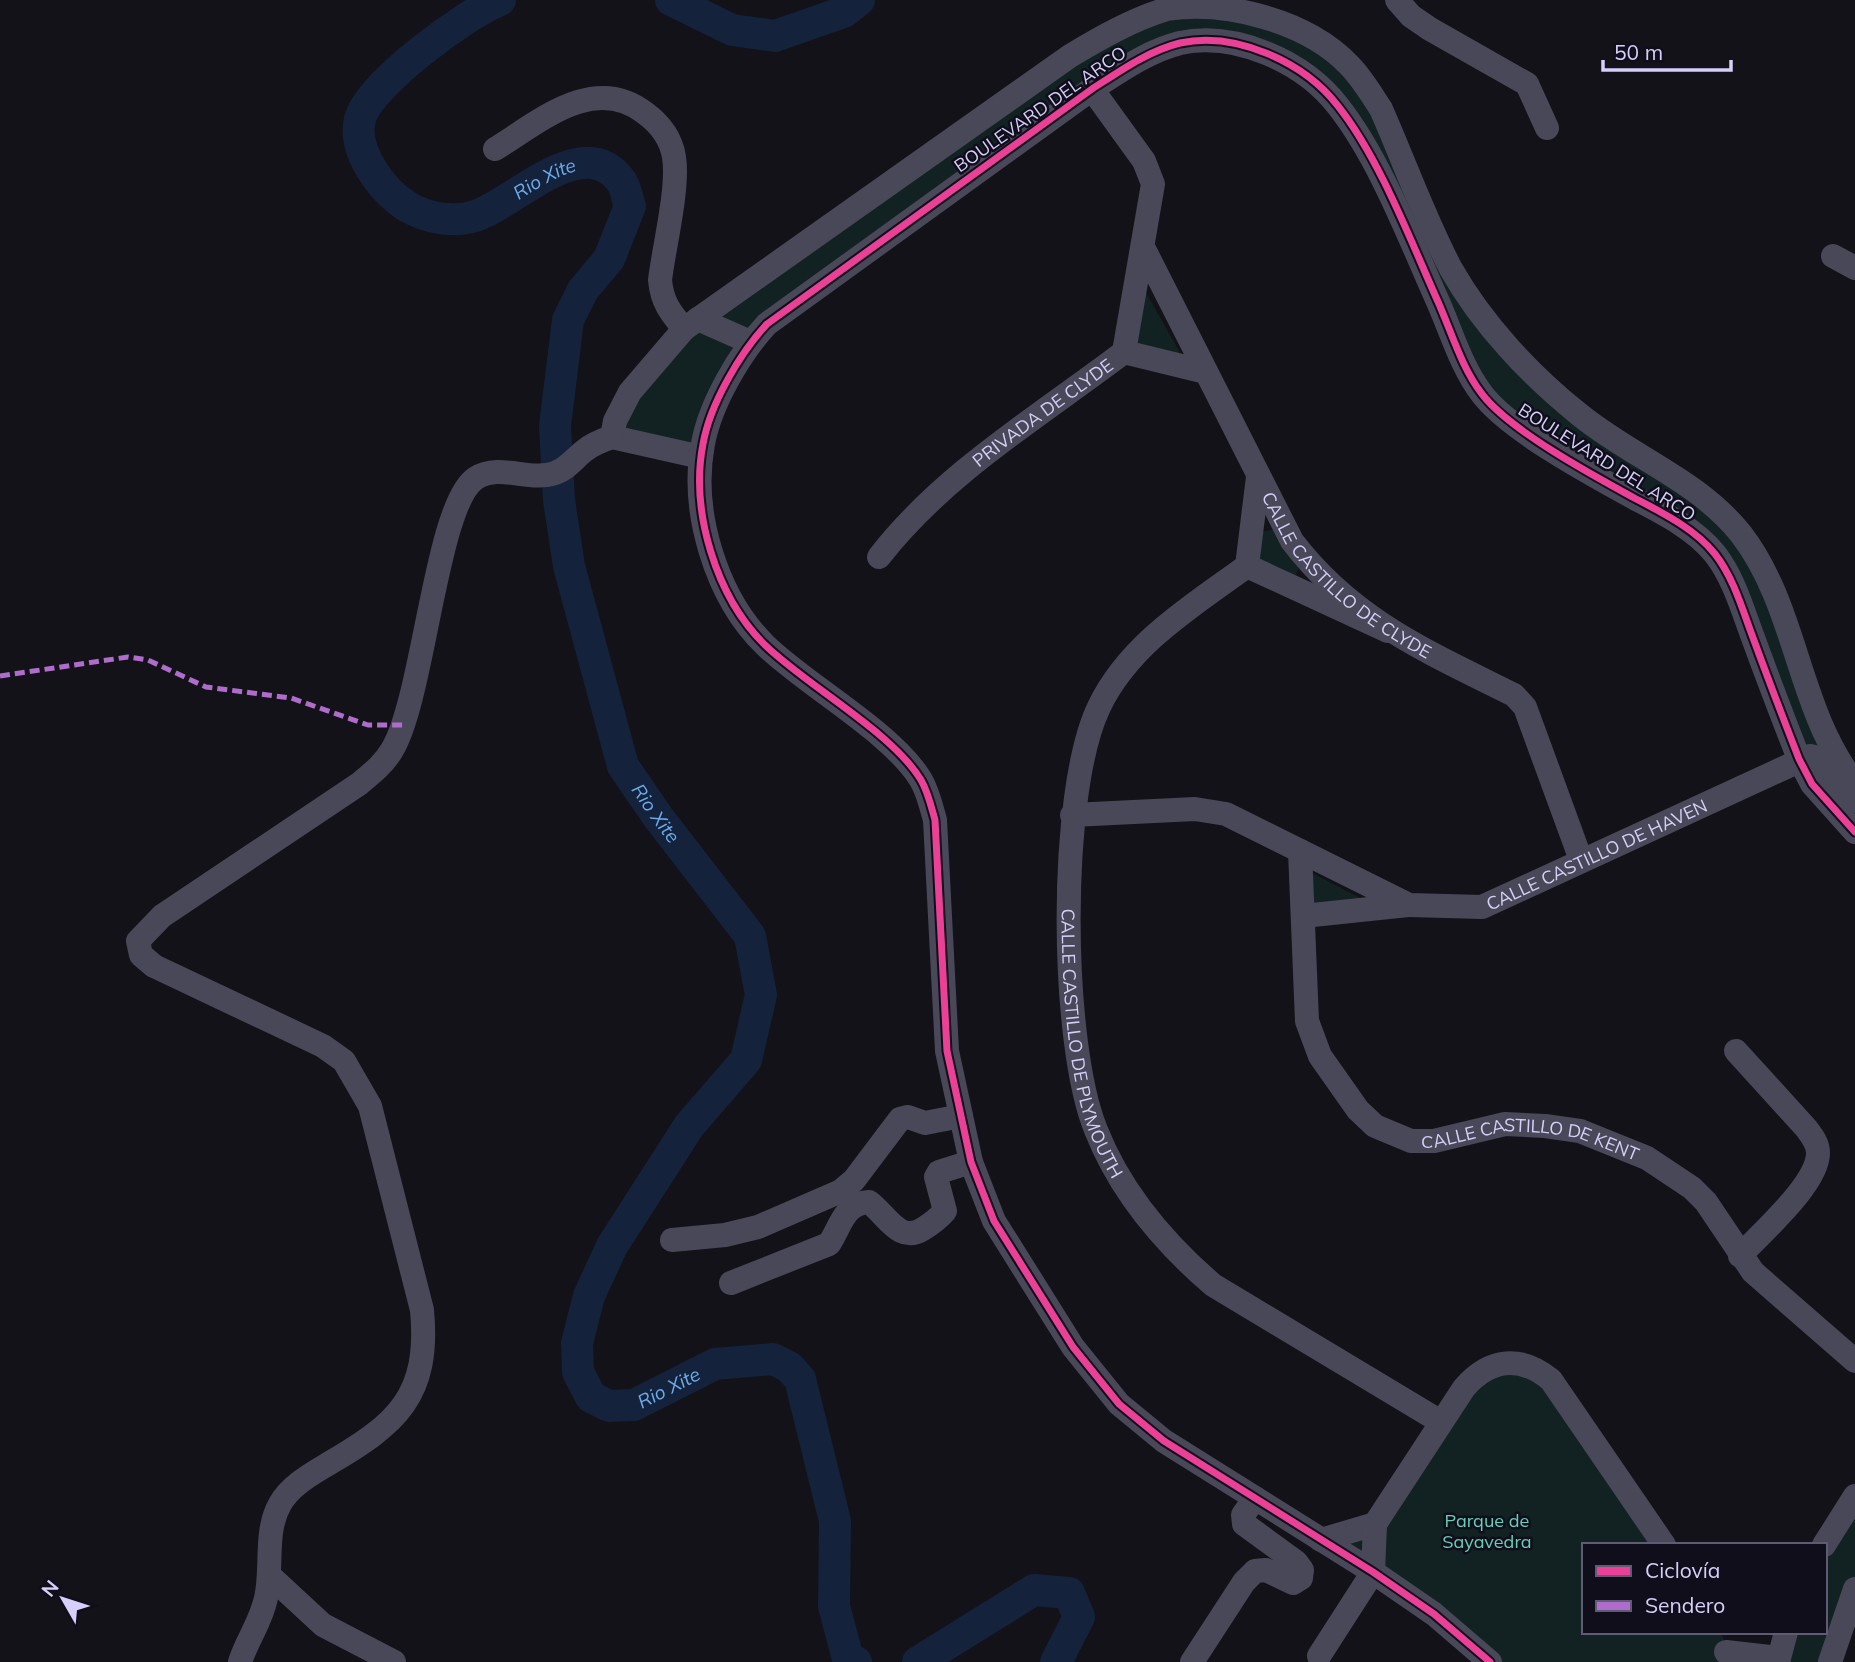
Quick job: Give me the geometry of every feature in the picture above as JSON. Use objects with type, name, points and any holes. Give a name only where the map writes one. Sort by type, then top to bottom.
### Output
[{"type":"street","points":[[1397,0],[1411,16],[1430,29],[1527,84],[1547,128]]},
{"type":"street","name":"BOULEVARD DEL ARCO","points":[[612,437],[615,421],[630,392],[691,324],[1070,56],[1139,20],[1167,9],[1200,2],[1262,13],[1329,48],[1349,64],[1381,108],[1451,268],[1488,322],[1542,381],[1579,415],[1688,484],[1718,508],[1742,536],[1772,585],[1829,744],[1855,783]]},
{"type":"street","name":"BOULEVARD DEL ARCO","points":[[1489,1662],[1434,1614],[1373,1572],[1164,1441],[1119,1404],[1073,1347],[995,1221],[971,1162],[947,1051],[935,820],[928,796],[910,767],[764,644],[735,606],[719,577],[701,502],[701,457],[706,429],[750,342],[788,308],[1092,89],[1157,50],[1182,43],[1238,43],[1262,51],[1290,65],[1337,104],[1374,167],[1465,365],[1483,395],[1521,430],[1665,514],[1714,553],[1735,590],[1799,760],[1812,784],[1855,832]]},
{"type":"street","name":"PRIVADA DE CLYDE","points":[[879,557],[911,519],[980,461],[1124,352],[1144,249],[1153,184],[1150,174],[1092,89]]},
{"type":"street","points":[[495,149],[570,103],[593,98],[606,96],[627,103],[653,120],[664,131],[674,158],[660,280],[663,303],[691,324],[750,342]]},
{"type":"street","name":"CALLE CASTILLO DE CLYDE","points":[[1144,249],[1278,518],[1308,562],[1388,631],[1514,695],[1525,707],[1581,860]]},
{"type":"street","points":[[1833,256],[1855,268]]},
{"type":"street","name":"PRIVADA DE CLYDE","points":[[1124,352],[1206,372]]},
{"type":"street","points":[[240,1662],[262,1617],[270,1576],[272,1526],[279,1505],[292,1488],[370,1440],[394,1420],[409,1398],[420,1369],[425,1339],[422,1310],[370,1106],[344,1060],[323,1045],[154,966],[141,955],[138,941],[162,916],[376,770],[392,750],[403,725],[439,572],[461,495],[467,486],[484,474],[555,473],[570,465],[585,449],[612,437],[701,457]]},
{"type":"street","points":[[1258,477],[1247,566],[1388,631]]},
{"type":"street","name":"CALLE CASTILLO DE PLYMOUTH","points":[[1247,566],[1149,640],[1118,675],[1099,707],[1085,745],[1072,815],[1070,932],[1076,1059],[1090,1115],[1106,1154],[1156,1231],[1213,1285],[1441,1422]]},
{"type":"street","points":[[1799,760],[1818,758],[1839,789],[1855,801]]},
{"type":"street","name":"CALLE CASTILLO DE HAVEN","points":[[1072,815],[1208,810],[1226,814],[1409,905],[1482,907],[1799,760]]},
{"type":"street","name":"CALLE CASTILLO DE KENT","points":[[1300,851],[1303,967],[1311,1033],[1326,1064],[1358,1110],[1375,1126],[1411,1141],[1434,1140],[1505,1124],[1545,1126],[1580,1131],[1618,1144],[1647,1158],[1692,1188],[1722,1223],[1740,1256],[1753,1272],[1855,1361]]},
{"type":"street","points":[[1303,916],[1409,905]]},
{"type":"street","points":[[1736,1051],[1806,1128],[1815,1140],[1818,1152],[1812,1176],[1740,1256]]},
{"type":"street","points":[[672,1240],[725,1235],[777,1220],[841,1191],[853,1180],[900,1119],[908,1117],[925,1123],[961,1116]]},
{"type":"street","points":[[732,1283],[829,1244],[846,1212],[857,1202],[869,1202],[896,1229],[906,1235],[914,1235],[945,1211],[936,1177],[939,1171],[971,1162]]},
{"type":"street","points":[[1319,1656],[1373,1572],[1375,1524],[1476,1373],[1496,1365],[1514,1362],[1535,1367],[1551,1380],[1663,1543]]},
{"type":"street","points":[[1825,1543],[1855,1496]]},
{"type":"street","points":[[1192,1662],[1244,1582],[1255,1571],[1266,1570],[1293,1583],[1301,1578],[1302,1570],[1296,1562],[1244,1524],[1243,1515],[1255,1498]]},
{"type":"street","points":[[1321,1540],[1375,1524]]},
{"type":"street","points":[[270,1576],[323,1625],[394,1662]]},
{"type":"street","points":[[1830,1662],[1855,1589]]},
{"type":"street","points":[[1722,1649],[1779,1660],[1786,1634]]},
{"type":"green space","points":[[1231,6],[1349,64],[1488,322],[1742,536],[1855,783],[1855,832],[1827,803],[1714,553],[1501,414],[1355,131],[1290,65],[1182,43],[767,324],[703,444],[657,446],[615,421],[659,357],[1103,37]]},
{"type":"green space","points":[[1144,289],[1186,363],[1133,347]]},
{"type":"green space","points":[[1276,529],[1300,563],[1295,578],[1255,566],[1257,533]]},
{"type":"green space","points":[[1312,873],[1370,903],[1311,909]]},
{"type":"green space","name":"Parque de Sayavedra","points":[[1535,1367],[1663,1543],[1582,1543],[1582,1634],[1722,1634],[1724,1641],[1720,1662],[1490,1662],[1321,1540],[1375,1524],[1477,1373]]},
{"type":"green space","points":[[1855,1496],[1855,1589],[1830,1662],[1778,1662],[1785,1634],[1827,1634],[1826,1543]]},
{"type":"waterway","name":"Rio Xite","points":[[500,0],[444,34],[381,87],[367,104],[360,119],[360,144],[371,169],[388,191],[408,207],[440,218],[475,216],[548,174],[568,166],[588,163],[605,167],[624,186],[630,206],[609,259],[583,290],[568,320],[555,426],[559,500],[569,566],[623,766],[658,817],[750,936],[761,995],[746,1060],[689,1126],[612,1246],[589,1296],[577,1343],[578,1372],[591,1397],[609,1406],[634,1405],[715,1364],[773,1359],[789,1367],[800,1379],[835,1521],[834,1606],[848,1659],[856,1662]]},
{"type":"waterway","name":"Rio Xite","points":[[671,0],[732,30],[775,36],[844,12],[859,0]]},
{"type":"waterway","name":"Rio Xite","points":[[918,1662],[1034,1590],[1069,1593],[1079,1617],[1056,1662]]},
{"type":"marked path","points":[[0,676],[128,657],[148,660],[206,687],[291,698],[368,725],[403,725]]},
{"type":"cycle path","points":[[1490,1662],[1434,1614],[1373,1572],[1164,1441],[1119,1404],[1073,1347],[994,1221],[971,1162],[947,1051],[935,820],[926,789],[908,762],[890,744],[765,645],[733,603],[711,552],[700,497],[703,444],[719,396],[737,364],[767,324],[1092,89],[1124,69],[1145,56],[1168,47],[1201,40],[1246,46],[1267,54],[1288,64],[1324,90],[1353,127],[1394,202],[1463,362],[1482,394],[1512,423],[1533,438],[1680,523],[1699,537],[1715,554],[1736,593],[1799,759],[1812,784],[1855,832]]}]
